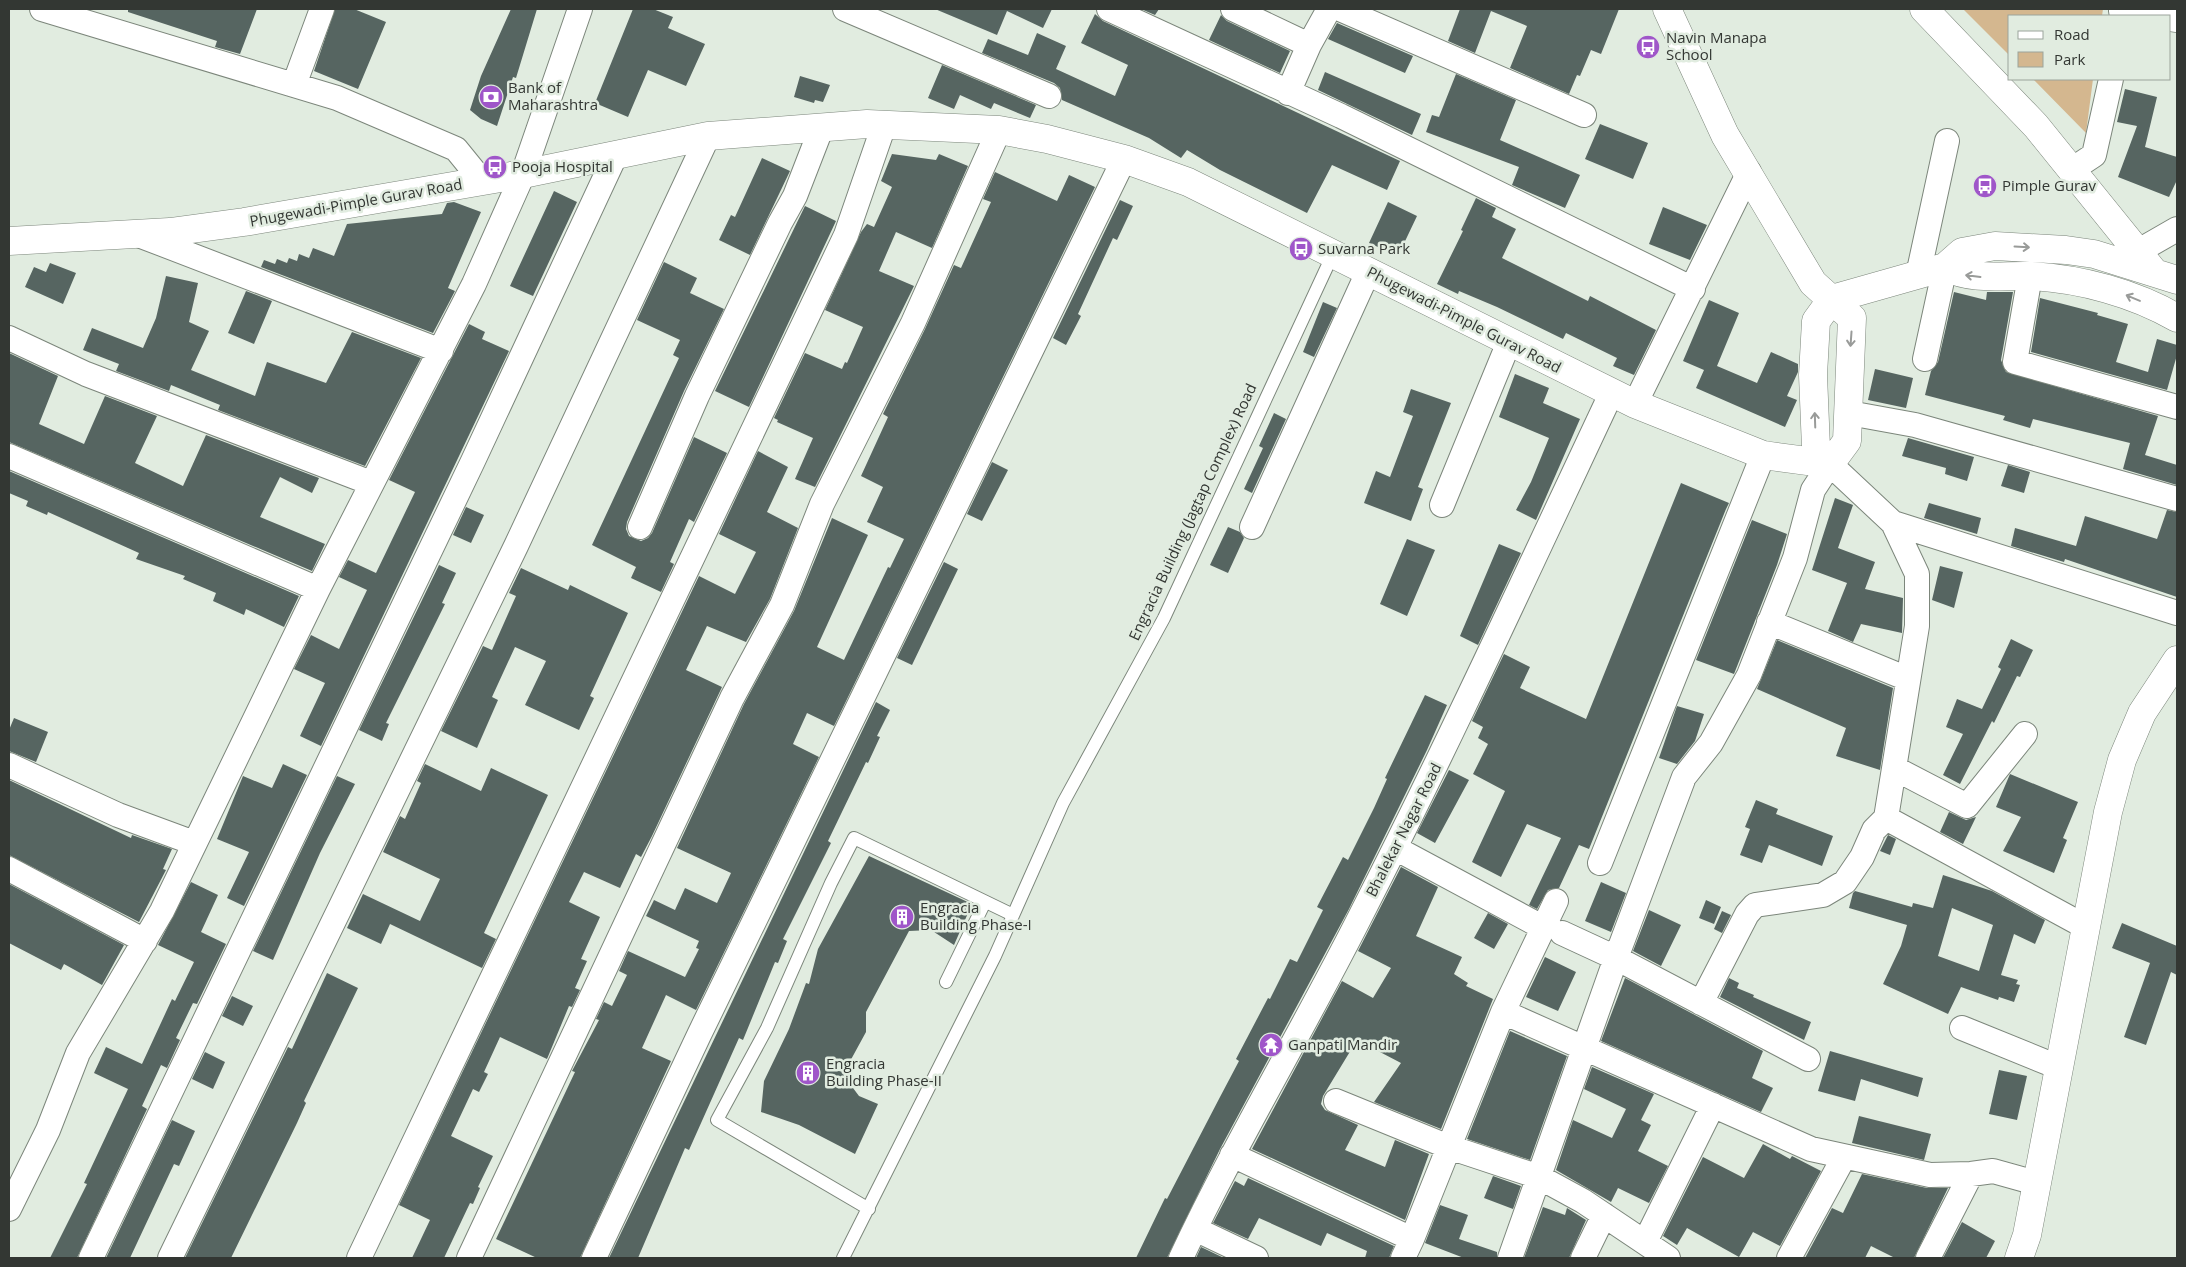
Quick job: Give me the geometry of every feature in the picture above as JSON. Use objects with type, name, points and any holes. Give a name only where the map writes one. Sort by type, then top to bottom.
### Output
[{"type":"street","points":[[42,9],[337,98],[456,149],[482,181]]},
{"type":"street","points":[[294,85],[322,9]]},
{"type":"street","points":[[12,1194],[48,1130],[78,1053],[162,911],[318,589],[474,284],[523,174],[580,9]]},
{"type":"street","points":[[845,9],[1049,96]]},
{"type":"street","points":[[1109,9],[1288,93],[1693,289]]},
{"type":"street","points":[[1233,9],[1309,45]]},
{"type":"street","points":[[1288,93],[1309,45],[1328,9]]},
{"type":"street","points":[[1340,9],[1584,115]]},
{"type":"street","points":[[1510,1258],[1616,958],[1684,777],[1711,743],[1748,675],[1794,558],[1813,490],[1847,441],[1849,412],[1848,370],[1852,318],[1832,298],[1813,283],[1749,172],[1725,135],[1667,9]]},
{"type":"street","points":[[1924,9],[2036,126],[2156,268]]},
{"type":"street","points":[[2121,12],[2144,15]]},
{"type":"street","points":[[2072,169],[2094,155],[2111,80]]},
{"type":"street","name":"Phugewadi-Pimple Gurav Road","points":[[9,241],[170,232],[244,222],[523,174],[708,136],[768,130],[821,129],[867,124],[998,130],[1047,139],[1124,160],[1188,182],[1623,399],[1763,455],[1830,464]]},
{"type":"street","points":[[359,1258],[846,235],[884,125]]},
{"type":"street","points":[[640,527],[697,396],[795,196],[821,129]]},
{"type":"street","points":[[469,1258],[732,698],[782,605],[822,504],[913,323],[998,130]]},
{"type":"street","points":[[170,1258],[516,546],[708,136]]},
{"type":"street","points":[[1918,275],[1947,141]]},
{"type":"street","points":[[90,1258],[464,478],[616,154]]},
{"type":"street","points":[[594,1258],[699,1035],[1124,160]]},
{"type":"street","name":"Bhalekar Nagar Road","points":[[1181,1258],[1232,1155],[1360,917],[1623,399],[1693,289],[1749,172]]},
{"type":"street","points":[[2156,268],[2177,230]]},
{"type":"street","points":[[134,234],[441,351]]},
{"type":"street","points":[[1701,1003],[1747,914],[1755,905],[1823,895],[1845,882],[1862,857],[1874,830],[1886,818],[1917,626],[1917,574],[1893,522],[1830,464],[1816,448],[1813,375],[1816,321],[1832,298],[1945,267],[1962,252],[1996,246],[2066,250],[2094,254],[2156,268]]},
{"type":"street","points":[[1945,267],[1959,274],[1980,277],[2030,276],[2077,282],[2124,294],[2177,318]]},
{"type":"street","points":[[1925,359],[1945,267]]},
{"type":"street","points":[[1252,527],[1368,272]]},
{"type":"street","points":[[2030,276],[2016,362],[2177,407]]},
{"type":"street","points":[[9,338],[86,374],[371,483]]},
{"type":"street","points":[[1442,505],[1509,342]]},
{"type":"street","points":[[1849,412],[1914,425],[2177,499]]},
{"type":"street","points":[[1600,863],[1763,455]]},
{"type":"street","points":[[9,456],[318,589]]},
{"type":"street","points":[[1893,522],[2177,613]]},
{"type":"street","points":[[1769,622],[1908,679]]},
{"type":"street","points":[[2019,1258],[2027,1235],[2108,812],[2122,760],[2142,713],[2177,660]]},
{"type":"street","points":[[1894,768],[1967,806],[2024,734]]},
{"type":"street","points":[[9,765],[118,815],[194,843]]},
{"type":"street","points":[[1886,818],[2086,927]]},
{"type":"street","points":[[1395,848],[1553,931],[1616,958],[1808,1060]]},
{"type":"street","points":[[9,869],[145,941]]},
{"type":"street","points":[[1232,1155],[1408,1249],[1503,1012],[1553,931],[1556,901]]},
{"type":"street","points":[[1503,1012],[1811,1149],[1930,1174],[1971,1174],[1993,1171],[2036,1183]]},
{"type":"street","points":[[1962,1028],[2058,1067]]},
{"type":"street","points":[[1336,1101],[1449,1147],[1539,1178],[1604,1214],[1668,1258]]},
{"type":"street","points":[[1644,1242],[1713,1105]]},
{"type":"street","points":[[1789,1258],[1844,1157]]},
{"type":"street","points":[[1928,1258],[1971,1174]]},
{"type":"street","points":[[1583,1258],[1604,1214]]},
{"type":"street","points":[[1194,1229],[1256,1258]]},
{"type":"lane","name":"Engracia Building (Jagtap Complex) Road","points":[[843,1258],[1013,915],[1062,803],[1164,618],[1332,254]]},
{"type":"lane","points":[[869,1208],[717,1120],[767,1028],[831,883],[854,838],[1013,915]]},
{"type":"lane","points":[[946,982],[985,902]]},
{"type":"green space","points":[[1963,9],[2103,9],[2102,15],[2008,15],[2008,54]]},
{"type":"green space","points":[[2034,80],[2093,80],[2086,133]]},
{"type":"building","points":[[128,9],[257,9],[240,54],[215,47],[217,41],[128,12]]},
{"type":"building","points":[[335,9],[354,9],[386,22],[358,89],[314,71]]},
{"type":"building","points":[[511,9],[537,9],[516,78],[513,77],[497,126],[481,119],[470,110],[481,76]]},
{"type":"building","points":[[633,9],[653,9],[673,17],[668,28],[705,44],[686,86],[648,70],[628,117],[595,103]]},
{"type":"building","points":[[935,9],[1052,9],[1043,28],[1007,11],[997,35]]},
{"type":"building","points":[[1141,9],[1159,9],[1155,15]]},
{"type":"building","points":[[1460,9],[1619,9],[1601,54],[1591,50],[1580,76],[1577,75],[1569,94],[1510,68],[1527,26],[1491,11],[1475,53],[1448,41]]},
{"type":"building","points":[[1095,14],[1103,21],[1400,161],[1387,190],[1332,165],[1307,213],[1220,170],[1187,150],[1181,158],[1149,138],[1062,100],[1060,88],[1054,83],[982,53],[988,39],[1028,55],[1037,33],[1066,46],[1056,69],[1115,96],[1128,65],[1081,43]]},
{"type":"building","points":[[1221,15],[1227,21],[1290,51],[1280,73],[1209,40]]},
{"type":"building","points":[[1337,23],[1413,56],[1405,73],[1328,39]]},
{"type":"building","points":[[942,65],[1036,105],[1030,118],[994,103],[991,109],[960,95],[954,109],[928,98]]},
{"type":"building","points":[[1325,72],[1421,114],[1412,135],[1318,90]]},
{"type":"building","points":[[1456,74],[1516,100],[1500,140],[1580,175],[1565,208],[1512,185],[1519,167],[1426,132],[1432,115],[1439,117]]},
{"type":"building","points":[[800,76],[830,85],[823,102],[815,100],[814,103],[794,97]]},
{"type":"building","points":[[2125,89],[2157,97],[2145,147],[2177,157],[2177,180],[2169,197],[2118,177],[2137,126],[2117,122]]},
{"type":"building","points":[[1600,124],[1648,143],[1633,179],[1585,159]]},
{"type":"building","points":[[892,154],[936,160],[939,154],[968,166],[932,248],[896,232],[879,271],[914,286],[815,487],[795,479],[813,438],[777,422],[778,420],[774,418],[805,353],[842,369],[845,362],[847,363],[863,327],[825,310],[861,232],[867,224],[874,227],[892,187],[881,181]]},
{"type":"building","points":[[762,158],[790,171],[750,255],[719,240],[731,215],[735,217]]},
{"type":"building","points":[[995,172],[1057,201],[1069,175],[1095,187],[834,726],[807,713],[793,744],[819,757],[696,1010],[666,995],[642,1048],[671,1061],[580,1258],[537,1258],[496,1239],[575,1072],[572,1071],[599,1020],[596,1019],[604,1002],[612,1006],[627,975],[619,971],[628,951],[685,977],[699,949],[696,948],[699,941],[646,916],[654,900],[675,910],[685,888],[717,903],[731,873],[677,848],[744,704],[794,611],[832,518],[868,535],[817,647],[844,660],[888,567],[890,568],[904,539],[867,522],[883,487],[861,476],[888,417],[883,414],[954,265],[961,268],[991,202],[983,199]]},
{"type":"building","points":[[554,191],[577,202],[533,296],[510,286]]},
{"type":"building","points":[[1476,198],[1496,208],[1492,217],[1516,229],[1502,258],[1588,301],[1590,296],[1656,330],[1634,375],[1613,366],[1617,358],[1566,333],[1563,339],[1497,307],[1459,291],[1458,294],[1437,284],[1463,231],[1461,230]]},
{"type":"building","points":[[1120,200],[1133,206],[1117,240],[1113,238],[1078,314],[1081,316],[1066,345],[1053,338]]},
{"type":"building","points":[[454,202],[481,212],[448,288],[455,291],[433,333],[261,267],[264,260],[275,264],[277,259],[287,263],[289,258],[297,261],[299,254],[309,258],[313,248],[334,256],[347,224],[442,214],[447,203]]},
{"type":"building","points":[[1388,202],[1417,216],[1398,256],[1369,243]]},
{"type":"building","points":[[805,206],[836,221],[749,407],[715,391]]},
{"type":"building","points":[[1663,207],[1707,225],[1690,260],[1649,244]]},
{"type":"building","points":[[664,262],[697,278],[690,293],[724,309],[684,391],[627,522],[626,529],[629,536],[641,541],[648,538],[652,533],[694,437],[727,453],[694,522],[689,519],[670,562],[674,564],[661,592],[631,578],[636,567],[592,545],[679,358],[673,355],[680,340],[637,320]]},
{"type":"building","points":[[50,263],[76,273],[63,304],[25,287],[34,267],[46,272]]},
{"type":"building","points":[[166,276],[198,283],[189,322],[209,331],[191,370],[255,396],[267,362],[326,383],[352,332],[421,358],[365,466],[218,410],[220,405],[171,385],[169,391],[116,371],[119,364],[83,350],[92,328],[143,348],[156,318]]},
{"type":"building","points":[[246,291],[272,301],[254,344],[228,333]]},
{"type":"building","points":[[1954,292],[1986,300],[1987,292],[2013,292],[2001,360],[2006,372],[2158,416],[2145,455],[2177,465],[2177,485],[2123,469],[2130,443],[2033,419],[2030,428],[2003,420],[2005,416],[1925,395],[1931,371],[1938,362]]},
{"type":"building","points":[[2040,298],[2098,313],[2097,315],[2128,324],[2116,362],[2148,372],[2157,339],[2177,345],[2177,355],[2167,390],[2031,352]]},
{"type":"building","points":[[1709,300],[1739,313],[1717,366],[1757,383],[1771,352],[1798,364],[1798,372],[1787,396],[1797,400],[1785,427],[1696,388],[1704,370],[1683,361]]},
{"type":"building","points":[[1323,302],[1337,308],[1314,357],[1303,352]]},
{"type":"building","points":[[469,324],[485,332],[482,339],[509,351],[321,746],[300,736],[325,683],[294,669],[311,635],[339,649],[367,590],[339,577],[348,560],[376,573],[415,492],[389,480]]},
{"type":"building","points":[[9,353],[58,376],[39,424],[84,444],[105,396],[157,416],[135,463],[183,486],[206,435],[319,478],[312,493],[280,477],[260,517],[325,544],[312,571],[9,442]]},
{"type":"building","points":[[1875,369],[1913,378],[1906,408],[1868,400]]},
{"type":"building","points":[[1515,374],[1549,388],[1543,403],[1580,419],[1536,520],[1516,510],[1531,482],[1549,438],[1499,417]]},
{"type":"building","points":[[1411,389],[1451,403],[1418,487],[1423,489],[1411,521],[1364,503],[1376,471],[1390,477],[1413,416],[1403,412]]},
{"type":"building","points":[[1274,413],[1286,419],[1252,493],[1244,489],[1263,448],[1259,446]]},
{"type":"building","points":[[1908,438],[1974,457],[1967,481],[1945,474],[1946,468],[1902,456]]},
{"type":"building","points":[[758,451],[788,467],[767,512],[798,528],[770,599],[746,642],[707,626],[686,670],[722,687],[652,836],[641,857],[636,854],[620,888],[584,872],[569,902],[600,917],[581,959],[587,961],[575,988],[580,990],[572,1007],[569,1006],[547,1059],[500,1037],[484,1072],[488,1074],[479,1092],[473,1089],[451,1136],[493,1156],[478,1187],[480,1188],[473,1204],[470,1203],[444,1258],[412,1258],[430,1220],[399,1205],[699,576],[735,594],[756,552],[719,534]]},
{"type":"building","points":[[992,462],[1008,470],[982,521],[967,514]]},
{"type":"building","points":[[2008,465],[2030,472],[2024,493],[2001,486]]},
{"type":"building","points":[[9,471],[299,596],[284,627],[246,609],[244,615],[213,601],[216,593],[183,579],[185,576],[136,559],[139,553],[48,512],[47,515],[26,506],[28,501],[9,493]]},
{"type":"building","points":[[1681,483],[1729,503],[1589,849],[1579,845],[1559,888],[1548,890],[1537,909],[1529,905],[1561,838],[1527,824],[1501,877],[1472,862],[1505,791],[1473,774],[1488,744],[1478,738],[1483,727],[1472,721],[1504,654],[1530,667],[1520,688],[1586,719]]},
{"type":"building","points":[[1835,498],[1853,505],[1838,548],[1875,562],[1865,589],[1903,598],[1902,633],[1861,624],[1853,642],[1828,631],[1847,583],[1812,570]]},
{"type":"building","points":[[1929,503],[1981,518],[1977,534],[1924,518]]},
{"type":"building","points":[[466,507],[484,515],[471,543],[453,535]]},
{"type":"building","points":[[2167,510],[2177,512],[2177,597],[2065,559],[2064,562],[2011,546],[2015,528],[2076,546],[2085,516],[2157,539]]},
{"type":"building","points":[[1752,520],[1787,534],[1777,565],[1734,674],[1696,660]]},
{"type":"building","points":[[1228,527],[1240,532],[1244,538],[1228,573],[1210,565]]},
{"type":"building","points":[[1407,539],[1435,550],[1407,616],[1380,604]]},
{"type":"building","points":[[1499,544],[1521,553],[1478,645],[1460,636]]},
{"type":"building","points":[[944,562],[958,569],[912,665],[897,658]]},
{"type":"building","points":[[439,565],[456,573],[442,603],[445,604],[386,723],[389,724],[382,741],[359,730]]},
{"type":"building","points":[[1940,566],[1963,572],[1954,608],[1932,600]]},
{"type":"building","points":[[521,568],[568,590],[570,585],[628,613],[590,696],[594,698],[579,730],[525,705],[546,661],[515,647],[492,697],[498,700],[477,748],[441,731],[483,646],[492,650],[516,596],[509,593]]},
{"type":"building","points":[[2011,639],[2033,650],[2020,677],[2017,676],[1994,723],[1992,721],[1960,784],[1943,775],[1963,734],[1946,727],[1957,699],[1982,709],[2001,669],[1998,667]]},
{"type":"building","points":[[1777,640],[1893,688],[1880,770],[1836,756],[1846,728],[1757,689]]},
{"type":"building","points":[[1425,695],[1447,705],[1349,909],[1220,1149],[1167,1258],[1136,1258],[1165,1198],[1167,1199],[1239,1061],[1236,1059],[1268,998],[1270,999],[1290,959],[1297,962],[1323,910],[1317,907],[1343,857],[1348,860],[1374,808],[1387,779],[1385,778]]},
{"type":"building","points":[[876,702],[890,710],[877,736],[880,737],[828,841],[831,843],[783,939],[787,941],[778,963],[775,962],[743,1040],[739,1038],[689,1150],[685,1148],[638,1258],[609,1258]]},
{"type":"building","points":[[1677,706],[1704,714],[1695,741],[1677,764],[1659,758]]},
{"type":"building","points":[[14,718],[48,732],[36,762],[9,751],[9,730]]},
{"type":"building","points":[[283,764],[307,775],[244,906],[227,898],[249,852],[217,839],[243,776],[272,788]]},
{"type":"building","points":[[425,764],[481,791],[491,768],[548,795],[484,933],[496,939],[482,968],[390,924],[381,944],[347,928],[363,894],[420,921],[440,879],[383,852],[400,816],[405,819],[421,783],[417,781]]},
{"type":"building","points":[[1449,770],[1469,780],[1435,843],[1417,833]]},
{"type":"building","points":[[2010,774],[2078,802],[2063,838],[2067,840],[2054,873],[2003,851],[2021,817],[1996,807]]},
{"type":"building","points":[[337,776],[355,784],[320,853],[273,960],[253,951]]},
{"type":"building","points":[[9,780],[131,838],[132,835],[172,849],[163,869],[166,870],[139,922],[9,855]]},
{"type":"building","points":[[1756,800],[1778,809],[1776,814],[1833,836],[1822,866],[1769,845],[1762,863],[1740,855],[1750,829],[1745,827]]},
{"type":"building","points":[[1949,812],[1966,820],[1976,817],[1963,844],[1940,832]]},
{"type":"building","points":[[1888,835],[1896,839],[1890,855],[1880,851]]},
{"type":"building","points":[[869,856],[972,904],[954,945],[931,930],[909,931],[866,1012],[866,1032],[848,1065],[850,1084],[859,1096],[878,1104],[855,1154],[799,1125],[761,1112],[764,1081],[789,1029],[806,983],[809,984],[818,949]]},
{"type":"building","points":[[1401,867],[1438,887],[1416,936],[1462,957],[1454,974],[1468,983],[1466,986],[1493,999],[1441,1129],[1374,1102],[1401,1063],[1357,1040],[1323,1096],[1321,1104],[1325,1110],[1358,1125],[1345,1150],[1385,1167],[1395,1140],[1429,1154],[1405,1220],[1252,1149],[1342,981],[1373,998],[1391,968],[1358,951]]},
{"type":"building","points":[[1943,875],[1992,891],[2045,920],[2035,944],[2014,934],[2001,975],[2018,980],[2016,984],[2020,985],[2014,1002],[1999,997],[1998,1000],[1961,987],[1948,1014],[1883,984],[1901,946],[1907,925],[1849,908],[1853,893],[1855,891],[1912,907],[1913,903],[1933,908]],"holes":[[[1952,908],[1993,925],[1979,971],[1938,956]]]},
{"type":"building","points":[[191,882],[218,895],[201,932],[226,944],[197,1004],[193,1003],[176,1038],[180,1040],[167,1068],[161,1065],[142,1106],[147,1109],[77,1258],[50,1258],[87,1184],[84,1183],[128,1089],[94,1073],[106,1047],[142,1064],[172,999],[175,1001],[194,962],[158,945]]},
{"type":"building","points":[[1601,882],[1626,893],[1611,932],[1585,921]]},
{"type":"building","points":[[9,884],[124,945],[102,985],[64,964],[61,970],[9,943]]},
{"type":"building","points":[[1706,900],[1721,907],[1714,924],[1699,918]]},
{"type":"building","points":[[1649,910],[1681,925],[1661,966],[1633,951]]},
{"type":"building","points":[[1722,911],[1731,915],[1722,933],[1714,929]]},
{"type":"building","points":[[1488,913],[1508,924],[1494,949],[1474,938]]},
{"type":"building","points":[[2122,923],[2177,946],[2177,975],[2171,972],[2146,1045],[2124,1037],[2150,963],[2112,948]]},
{"type":"building","points":[[1545,957],[1576,972],[1558,1011],[1526,997]]},
{"type":"building","points":[[327,973],[358,988],[304,1101],[306,1103],[297,1123],[231,1258],[185,1258],[288,1047],[292,1049]]},
{"type":"building","points":[[1625,978],[1763,1051],[1752,1078],[1773,1088],[1761,1112],[1601,1041]]},
{"type":"building","points":[[1729,978],[1739,983],[1737,988],[1754,995],[1753,997],[1811,1022],[1804,1040],[1720,997]]},
{"type":"building","points":[[232,996],[253,1006],[243,1026],[222,1016]]},
{"type":"building","points":[[1510,1031],[1567,1056],[1530,1160],[1467,1139]]},
{"type":"building","points":[[1830,1051],[1923,1078],[1918,1097],[1861,1079],[1855,1101],[1818,1091]]},
{"type":"building","points":[[205,1052],[225,1062],[213,1089],[192,1079]]},
{"type":"building","points":[[1592,1067],[1654,1094],[1641,1120],[1651,1125],[1638,1151],[1668,1166],[1649,1203],[1618,1188],[1611,1202],[1556,1170],[1573,1120],[1612,1138],[1626,1109],[1584,1089]]},
{"type":"building","points":[[1999,1070],[2027,1076],[2017,1120],[1989,1114]]},
{"type":"building","points":[[1859,1116],[1931,1134],[1924,1160],[1852,1143]]},
{"type":"building","points":[[172,1120],[195,1131],[179,1166],[174,1164],[130,1258],[106,1258]]},
{"type":"building","points":[[1763,1144],[1790,1159],[1792,1156],[1821,1171],[1780,1246],[1753,1232],[1739,1257],[1687,1228],[1677,1245],[1663,1236],[1703,1157],[1744,1178]]},
{"type":"building","points":[[1862,1174],[1927,1188],[1948,1188],[1914,1258],[1895,1258],[1871,1246],[1865,1258],[1805,1258],[1832,1208],[1843,1213]]},
{"type":"building","points":[[1493,1176],[1521,1186],[1513,1209],[1484,1198]]},
{"type":"building","points":[[1248,1178],[1394,1246],[1389,1258],[1365,1258],[1367,1251],[1327,1233],[1321,1246],[1259,1218],[1248,1239],[1213,1223],[1235,1181],[1244,1186]]},
{"type":"building","points":[[1440,1205],[1468,1215],[1459,1239],[1497,1252],[1497,1258],[1464,1258],[1425,1243]]},
{"type":"building","points":[[1543,1207],[1565,1215],[1567,1208],[1586,1220],[1569,1258],[1524,1258]]},
{"type":"building","points":[[1962,1222],[1995,1241],[1986,1258],[1943,1258]]},
{"type":"building","points":[[1201,1247],[1224,1258],[1196,1258]]},
{"type":"place","name":"Navin Manapa School","points":[[1648,47]]},
{"type":"place","name":"Bank of Maharashtra","points":[[491,97]]},
{"type":"place","name":"Pooja Hospital","points":[[495,167]]},
{"type":"place","name":"Pimple Gurav","points":[[1985,186]]},
{"type":"place","name":"Suvarna Park","points":[[1301,249]]},
{"type":"place","name":"Engracia Building Phase-I","points":[[902,917]]},
{"type":"place","name":"Ganpati Mandir","points":[[1271,1045]]},
{"type":"place","name":"Engracia Building Phase-II","points":[[808,1073]]}]
